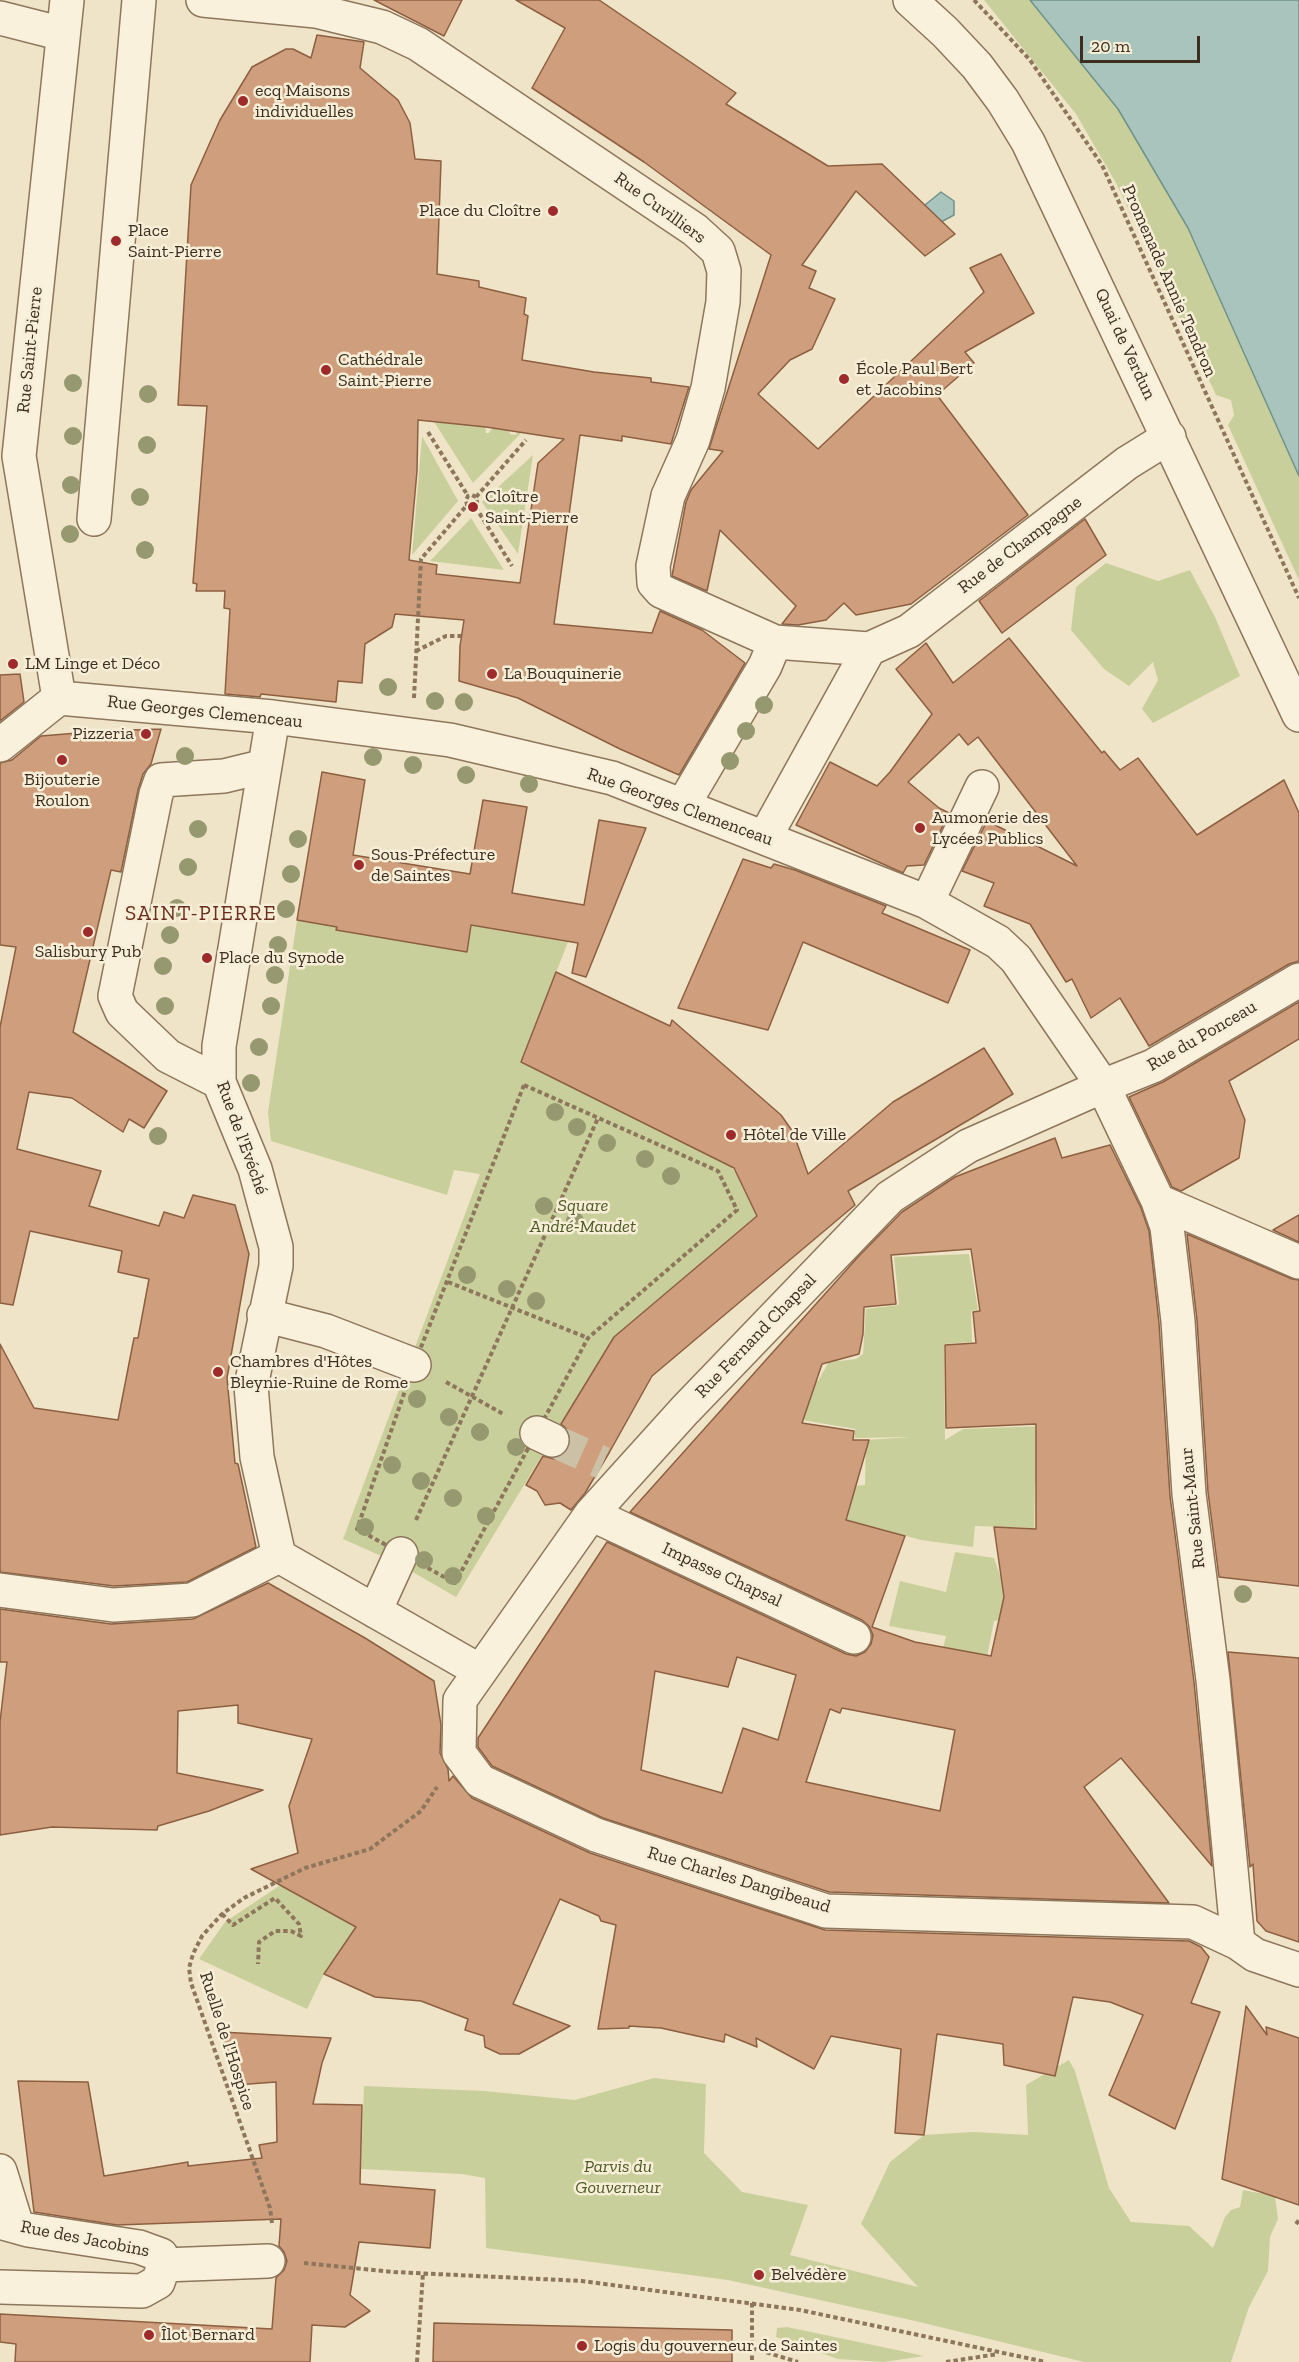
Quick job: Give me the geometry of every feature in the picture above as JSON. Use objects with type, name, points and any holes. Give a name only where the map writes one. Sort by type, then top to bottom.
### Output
[{"type":"street","name":"Rue Saint-Pierre","points":[[59,698],[9,454],[67,0]]},
{"type":"street","points":[[94,519],[139,0]]},
{"type":"street","name":"Rue Cuvilliers","points":[[203,0],[316,11],[382,27],[418,44],[695,230],[718,251],[724,271],[723,302],[708,388],[693,440],[668,496],[653,566],[654,583],[661,591],[774,642]]},
{"type":"street","name":"Quai de Verdun","points":[[910,0],[945,32],[976,66],[1003,101],[1028,142],[1299,715]]},
{"type":"street","points":[[0,18],[63,34]]},
{"type":"street","name":"Rue de Champagne","points":[[869,649],[909,631],[1127,463],[1169,437]]},
{"type":"street","points":[[683,806],[765,666],[774,642],[869,649],[765,837]]},
{"type":"street","points":[[0,745],[59,698]]},
{"type":"street","name":"Rue Georges Clemenceau","points":[[59,698],[273,717],[450,740],[612,778],[927,902],[998,942],[1016,959],[1103,1086]]},
{"type":"street","name":"Rue de l'Evéché","points":[[273,717],[219,1046],[219,1082],[255,1169],[276,1247],[276,1266],[251,1386],[257,1457],[279,1556]]},
{"type":"street","points":[[219,1082],[168,1056],[122,1012],[115,996],[156,794],[161,780],[224,776],[265,766]]},
{"type":"street","points":[[927,902],[982,788]]},
{"type":"street","name":"Rue du Ponceau","points":[[1103,1086],[1154,1066],[1299,980]]},
{"type":"street","name":"Rue Saint-Maur","points":[[1103,1086],[1158,1201],[1167,1227],[1178,1322],[1189,1494],[1214,1692],[1238,1944]]},
{"type":"street","name":"Rue Fernand Chapsal","points":[[480,1671],[591,1514],[614,1468],[890,1197],[968,1146],[1103,1086]]},
{"type":"street","points":[[1158,1201],[1299,1262]]},
{"type":"street","points":[[264,1315],[326,1331],[419,1368]]},
{"type":"street","name":"Impasse Chapsal","points":[[591,1514],[854,1637]]},
{"type":"street","points":[[375,1611],[403,1548]]},
{"type":"street","points":[[0,1590],[113,1605],[192,1600],[279,1556],[480,1671],[459,1700],[459,1753]]},
{"type":"street","name":"Rue Charles Dangibeaud","points":[[459,1753],[480,1781],[596,1835],[826,1911],[1193,1922],[1255,1955],[1299,1970]]},
{"type":"street","points":[[0,2170],[8,2224]]},
{"type":"street","name":"Rue des Jacobins","points":[[0,2287],[141,2291],[158,2282],[164,2265],[161,2255],[139,2247],[28,2230],[8,2224]]},
{"type":"street","points":[[164,2265],[268,2261]]},
{"type":"path","name":"Promenade Annie Tendron","points":[[975,0],[1030,60],[1102,165],[1299,598]]},
{"type":"path","points":[[413,735],[421,559],[467,505],[468,496],[428,432]]},
{"type":"path","points":[[512,566],[475,506],[476,497],[526,440]]},
{"type":"path","points":[[468,496],[476,497]]},
{"type":"path","points":[[467,505],[475,506]]},
{"type":"path","points":[[416,651],[446,636],[461,636]]},
{"type":"path","points":[[524,1085],[598,1118],[718,1171],[737,1210],[588,1338],[539,1434],[455,1583],[403,1548],[357,1529],[524,1085]]},
{"type":"path","points":[[415,1522],[598,1118]]},
{"type":"path","points":[[448,1282],[588,1338]]},
{"type":"path","points":[[443,1381],[509,1417]]},
{"type":"path","name":"Ruelle de l'Hospice","points":[[268,2261],[272,2222],[270,2208],[191,1983],[189,1968],[193,1954],[202,1936],[222,1914],[243,1898],[305,1868],[370,1849],[421,1811],[459,1753]]},
{"type":"path","points":[[222,1914],[233,1924],[275,1898],[299,1924],[301,1936],[291,1931],[274,1931],[259,1942],[258,1964]]},
{"type":"path","points":[[268,2261],[423,2273],[582,2281],[752,2303],[800,2310],[1046,2362]]},
{"type":"path","points":[[417,2362],[423,2273]]},
{"type":"path","points":[[752,2303],[752,2362]]},
{"type":"path","points":[[752,2348],[798,2362]]},
{"type":"path","points":[[946,2362],[1003,2353]]},
{"type":"green space","points":[[984,0],[1030,0],[1118,109],[1188,228],[1299,476],[1299,580],[1228,425],[1234,415],[1231,400],[1216,395],[1116,183],[1076,114]]},
{"type":"green space","points":[[433,420],[468,425],[485,424],[486,433],[489,433],[495,424],[507,425],[510,434],[516,435],[518,428],[525,429],[473,483]]},
{"type":"green space","points":[[422,437],[458,501],[412,555]]},
{"type":"green space","points":[[533,455],[518,554],[482,502]]},
{"type":"green space","points":[[471,518],[504,570],[430,561]]},
{"type":"green space","points":[[1106,563],[1158,581],[1190,570],[1215,617],[1240,676],[1153,723],[1142,709],[1158,680],[1153,662],[1129,686],[1104,669],[1071,630],[1076,587]]},
{"type":"green space","name":"Square André-Maudet","points":[[297,920],[337,927],[337,930],[467,952],[471,925],[568,942],[521,1062],[714,1158],[715,1148],[742,1180],[740,1182],[747,1196],[752,1192],[781,1195],[614,1337],[456,1597],[397,1563],[343,1539],[480,1174],[454,1170],[447,1195],[271,1141],[268,1112]]},
{"type":"green space","points":[[969,1254],[978,1310],[971,1311],[972,1342],[944,1344],[945,1440],[963,1429],[1069,1425],[1071,1483],[1035,1482],[1034,1528],[975,1526],[973,1547],[921,1540],[847,1520],[853,1486],[865,1485],[866,1440],[911,1437],[855,1438],[855,1429],[802,1420],[809,1382],[818,1381],[831,1358],[840,1361],[856,1359],[863,1354],[866,1309],[899,1305],[894,1257]]},
{"type":"green space","points":[[955,1552],[994,1558],[1001,1578],[1097,1569],[1000,1620],[994,1621],[975,1718],[928,1711],[946,1636],[889,1626],[900,1581],[946,1592]]},
{"type":"green space","points":[[288,1880],[388,1947],[386,1982],[334,1959],[307,2009],[199,1959],[225,1922]]},
{"type":"green space","name":"Parvis du Gouverneur","points":[[1069,2060],[1075,2071],[1109,2188],[1131,2222],[1189,2226],[1213,2248],[1225,2217],[1231,2210],[1240,2207],[1243,2190],[1275,2196],[1278,2219],[1270,2237],[1268,2271],[1249,2307],[1231,2362],[1084,2362],[911,2320],[728,2280],[486,2248],[485,2178],[461,2174],[361,2169],[364,2086],[484,2091],[575,2100],[654,2078],[706,2084],[704,2153],[742,2192],[808,2205],[790,2255],[918,2287],[861,2224],[890,2162],[924,2135],[973,2132],[1028,2135],[1026,2085]]},
{"type":"green space","points":[[787,2327],[924,2356],[884,2362],[838,2359],[776,2337],[777,2328]]},
{"type":"water","points":[[1030,0],[1299,0],[1299,476],[1188,228],[1118,109]]},
{"type":"water","points":[[941,192],[954,201],[954,215],[917,235],[904,222]]},
{"type":"building","points":[[374,0],[462,0],[444,36]]},
{"type":"building","points":[[516,0],[599,0],[736,93],[726,104],[828,166],[882,164],[955,234],[925,256],[856,191],[802,265],[816,271],[809,288],[835,299],[812,349],[790,360],[758,394],[818,449],[984,292],[970,268],[1001,254],[1034,313],[965,352],[974,363],[937,395],[1028,515],[911,604],[856,615],[844,603],[826,620],[798,625],[782,624],[796,606],[720,530],[707,591],[672,576],[686,502],[691,490],[723,451],[709,449],[771,255],[644,162],[532,88],[565,28]]},
{"type":"building","name":"Cathédrale Saint-Pierre","points":[[317,35],[364,42],[360,68],[398,100],[410,123],[415,159],[441,161],[437,274],[479,281],[479,287],[526,298],[524,314],[528,316],[522,360],[594,372],[651,378],[651,382],[689,387],[671,444],[622,436],[622,441],[580,435],[554,624],[652,633],[660,611],[702,630],[745,663],[679,775],[620,749],[518,698],[459,681],[460,646],[464,620],[395,614],[392,627],[365,644],[362,683],[338,681],[336,702],[261,694],[260,697],[225,694],[230,609],[224,608],[225,591],[196,591],[197,584],[193,583],[207,406],[178,405],[191,185],[220,120],[252,67],[286,49],[293,49],[311,58]],"holes":[[[418,420],[486,427],[564,439],[538,463],[520,583],[436,574],[437,565],[409,560],[417,471]]]},
{"type":"building","points":[[1085,519],[1106,555],[1002,633],[979,601]]},
{"type":"building","points":[[1009,638],[1102,753],[1104,751],[1120,770],[1138,758],[1197,835],[1284,780],[1299,813],[1299,961],[1289,964],[1149,1046],[1120,998],[1091,1018],[1072,979],[1066,982],[1030,924],[984,906],[994,883],[962,871],[987,821],[1077,866],[978,737],[968,745],[959,734],[908,782],[939,808],[949,813],[924,865],[907,866],[903,873],[796,825],[830,762],[877,786],[890,772],[932,714],[896,669],[926,643],[953,683]]},
{"type":"building","points":[[20,674],[24,702],[0,721],[0,675]]},
{"type":"building","points":[[161,729],[151,764],[143,774],[138,790],[121,872],[111,870],[73,1032],[167,1091],[144,1128],[129,1119],[123,1132],[72,1098],[29,1092],[17,1149],[101,1171],[89,1206],[159,1226],[164,1212],[184,1218],[193,1195],[235,1205],[249,1254],[227,1378],[235,1463],[238,1464],[256,1547],[187,1582],[114,1586],[0,1572],[0,1344],[34,1408],[118,1420],[134,1338],[138,1338],[149,1279],[118,1272],[122,1251],[30,1231],[13,1305],[0,1303],[0,1027],[16,947],[0,945],[0,763],[12,760],[41,736]]},
{"type":"building","name":"Sous-Préfecture de Saintes","points":[[322,772],[365,780],[353,855],[470,874],[483,800],[527,807],[512,893],[584,905],[599,820],[646,828],[586,977],[572,973],[578,943],[471,925],[467,952],[336,930],[337,927],[297,920]]},
{"type":"building","points":[[743,859],[771,868],[774,864],[795,870],[886,906],[882,913],[970,950],[948,1003],[803,942],[768,1030],[678,1008]]},
{"type":"building","name":"Hôtel de Ville","points":[[556,972],[670,1026],[672,1020],[781,1115],[793,1132],[808,1174],[893,1102],[984,1048],[1013,1094],[848,1191],[855,1205],[652,1376],[585,1493],[571,1510],[560,1503],[545,1505],[537,1491],[526,1485],[543,1456],[554,1459],[563,1455],[569,1448],[571,1438],[568,1430],[561,1424],[614,1337],[757,1216],[734,1168],[521,1062]]},
{"type":"building","points":[[1299,1002],[1299,1039],[1229,1081],[1245,1120],[1239,1158],[1181,1191],[1172,1187],[1129,1097],[1163,1082]]},
{"type":"building","points":[[1055,1138],[1062,1158],[1110,1145],[1141,1208],[1149,1231],[1159,1323],[1170,1496],[1194,1682],[1212,1866],[1121,1758],[1084,1787],[1169,1903],[829,1892],[603,1818],[492,1766],[478,1747],[478,1738],[607,1542],[846,1654],[856,1656],[865,1652],[871,1644],[873,1635],[869,1626],[862,1620],[630,1512],[858,1257],[902,1212],[955,1177]],"holes":[[[971,1249],[980,1311],[973,1312],[976,1343],[945,1345],[946,1428],[1036,1424],[1036,1529],[994,1527],[1004,1597],[991,1656],[915,1642],[872,1627],[905,1536],[846,1520],[869,1440],[853,1440],[854,1431],[802,1423],[822,1364],[859,1354],[863,1334],[864,1307],[896,1304],[891,1255]],[[737,1657],[796,1675],[778,1740],[743,1728],[722,1793],[641,1770],[655,1671],[728,1687]],[[842,1708],[955,1730],[940,1811],[806,1782],[830,1709],[840,1713]]]},
{"type":"building","points":[[1299,1215],[1299,1242],[1273,1230]]},
{"type":"building","points":[[1187,1234],[1299,1280],[1299,1586],[1219,1577],[1208,1492],[1197,1320]]},
{"type":"building","points":[[268,1583],[365,1638],[434,1681],[441,1725],[440,1753],[448,1769],[449,1781],[453,1776],[472,1798],[590,1853],[825,1930],[1189,1941],[1201,1947],[1209,1957],[1191,2003],[1220,2012],[1175,2129],[1109,2095],[1143,2015],[1110,2002],[1073,1997],[1055,2076],[1004,2065],[1003,2044],[937,2034],[924,2135],[895,2133],[901,2049],[831,2036],[814,2069],[756,2038],[757,2047],[725,2034],[724,2042],[661,2028],[629,2026],[629,2028],[598,2029],[616,1925],[601,1921],[599,1916],[560,1899],[513,2004],[570,2026],[519,2054],[500,2054],[485,2047],[484,2036],[465,2030],[468,2019],[421,2001],[375,1997],[324,1974],[356,1927],[251,1869],[298,1853],[289,1806],[312,1739],[238,1723],[238,1705],[178,1711],[177,1773],[263,1790],[209,1811],[158,1826],[157,1830],[52,1827],[0,1835],[0,1722],[7,1662],[0,1662],[0,1609],[111,1624],[193,1619]]},
{"type":"building","points":[[1228,1652],[1299,1658],[1299,1942],[1266,1931],[1257,1921],[1253,1864],[1250,1867]]},
{"type":"building","points":[[1246,2006],[1267,2035],[1266,2027],[1299,2038],[1299,2205],[1222,2179]]},
{"type":"building","points":[[221,2032],[331,2038],[322,2063],[313,2104],[362,2105],[360,2184],[435,2190],[430,2248],[359,2242],[350,2295],[370,2311],[345,2327],[312,2325],[310,2362],[15,2362],[16,2344],[0,2342],[0,2314],[272,2329],[276,2278],[284,2270],[287,2261],[279,2246],[281,2219],[117,2225],[34,2212],[18,2081],[88,2082],[104,2176],[188,2162],[188,2166],[262,2158],[259,2145],[277,2142],[276,2082],[235,2085]]},
{"type":"building","points":[[434,2323],[732,2330],[732,2362],[433,2362]]},
{"type":"tunnel","points":[[552,1440],[603,1463]]},
{"type":"place","name":"ecq Maisons individuelles","points":[[243,101]]},
{"type":"place","name":"Place du Cloître","points":[[553,211]]},
{"type":"place","name":"Place Saint-Pierre","points":[[116,241]]},
{"type":"place","name":"Cathédrale Saint-Pierre","points":[[326,370]]},
{"type":"place","name":"École Paul Bert et Jacobins","points":[[844,379]]},
{"type":"place","name":"Cloître Saint-Pierre","points":[[473,507]]},
{"type":"place","name":"LM Linge et Déco","points":[[13,664]]},
{"type":"place","name":"La Bouquinerie","points":[[492,674]]},
{"type":"place","name":"Pizzeria","points":[[146,734]]},
{"type":"place","name":"Bijouterie Roulon","points":[[62,760]]},
{"type":"place","name":"Aumonerie des Lycées Publics","points":[[920,828]]},
{"type":"place","name":"Sous-Préfecture de Saintes","points":[[359,865]]},
{"type":"place","name":"Salisbury Pub","points":[[88,932]]},
{"type":"place","name":"Place du Synode","points":[[207,958]]},
{"type":"place","name":"Hôtel de Ville","points":[[731,1135]]},
{"type":"place","name":"Chambres d'Hôtes Bleynie-Ruine de Rome","points":[[218,1372]]},
{"type":"place","name":"Belvédère","points":[[759,2275]]},
{"type":"place","name":"Îlot Bernard","points":[[149,2335]]},
{"type":"place","name":"Logis du gouverneur de Saintes","points":[[582,2346]]},
{"type":"district","name":"SAINT-PIERRE","points":[[201,914]]}]
